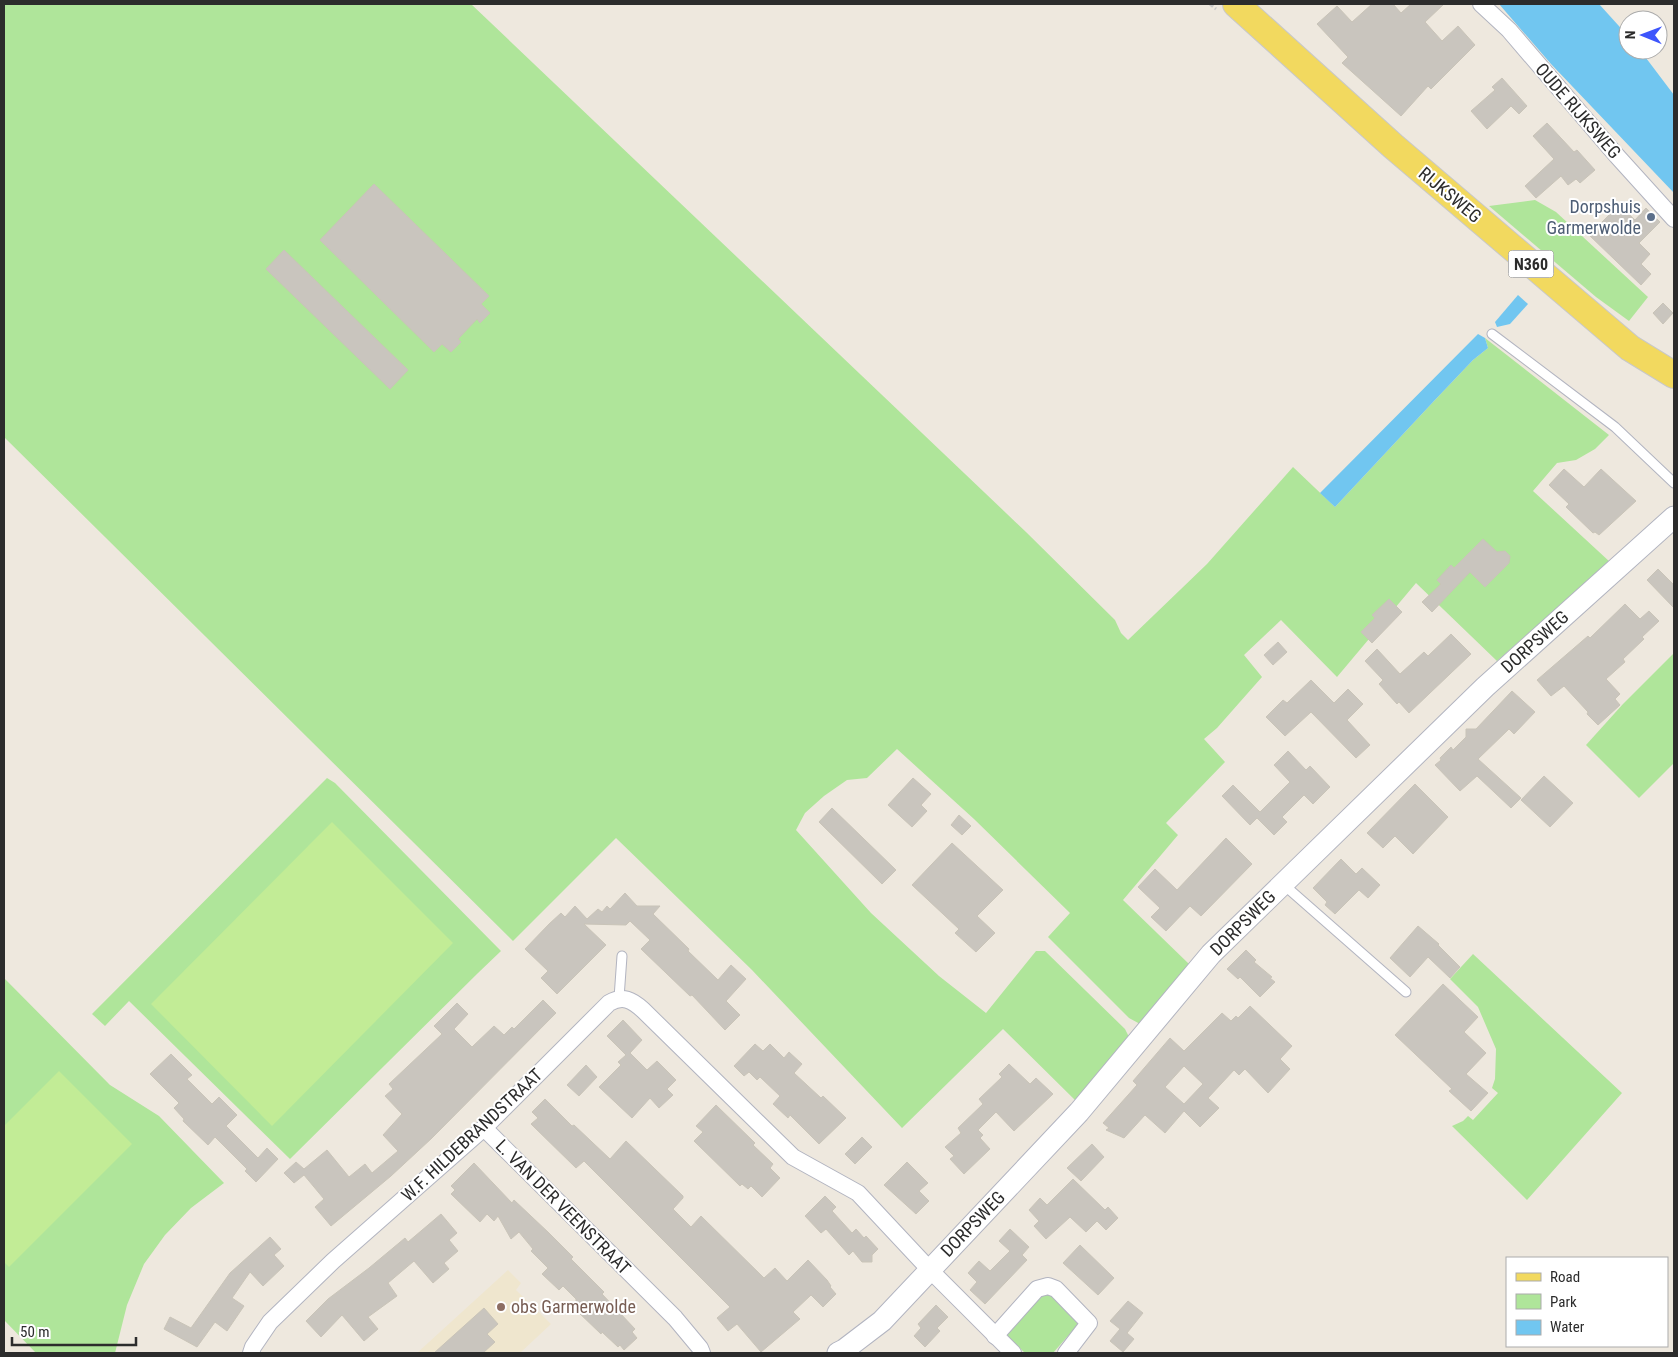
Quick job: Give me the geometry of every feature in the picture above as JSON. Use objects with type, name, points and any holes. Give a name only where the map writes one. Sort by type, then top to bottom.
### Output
[{"type":"main road","name":"RIJKSWEG","points":[[1236,4],[1393,146],[1630,348],[1674,375]]},
{"type":"street","name":"OUDE RIJKSWEG","points":[[1481,4],[1509,30],[1674,220]]},
{"type":"street","name":"DORPSWEG","points":[[838,1353],[882,1321],[1079,1112],[1211,954],[1485,687],[1674,517]]},
{"type":"street","points":[[619,998],[626,998],[634,1002],[793,1157],[858,1193],[930,1270],[1013,1353]]},
{"type":"street","name":"W.F. HILDEBRANDSTRAAT","points":[[251,1353],[270,1322],[333,1261],[484,1128],[605,1006],[619,998]]},
{"type":"street","name":"L. VAN DER VEENSTRAAT","points":[[484,1128],[675,1318],[702,1353]]},
{"type":"street","points":[[995,1336],[1037,1289],[1048,1286],[1056,1289],[1089,1322],[1066,1353]]},
{"type":"lane","points":[[1492,334],[1615,427],[1674,483]]},
{"type":"lane","points":[[1283,884],[1406,992]]},
{"type":"lane","points":[[619,998],[622,956]]},
{"type":"shaded area","name":"obs Garmerwolde","points":[[508,1270],[521,1283],[516,1290],[551,1324],[520,1353],[417,1353]]},
{"type":"green space","points":[[4,4],[471,4],[1026,532],[1115,620],[1121,633],[1128,640],[1207,564],[1293,467],[1335,507],[1473,360],[1488,348],[1485,338],[1609,435],[1595,449],[1576,460],[1557,463],[1533,491],[1610,562],[1497,661],[1416,583],[1337,677],[1281,620],[1244,655],[1262,677],[1217,728],[1204,739],[1225,762],[1166,823],[1178,835],[1123,900],[1189,964],[1140,1024],[1129,1018],[1048,937],[1070,913],[974,819],[897,749],[867,778],[847,780],[824,796],[805,813],[796,830],[871,913],[939,976],[986,1013],[1036,951],[1045,951],[1125,1029],[1129,1037],[1077,1102],[1003,1029],[902,1128],[752,970],[616,838],[513,941],[4,437]]},
{"type":"green space","points":[[1535,200],[1556,212],[1648,297],[1629,321],[1596,297],[1489,206]]},
{"type":"green space","points":[[1674,653],[1674,763],[1639,798],[1586,745],[1623,704]]},
{"type":"green space","points":[[327,778],[335,783],[501,951],[290,1159],[129,1001],[105,1026],[92,1014]]},
{"type":"green space","points":[[332,822],[453,943],[272,1126],[151,1004]]},
{"type":"green space","points":[[1473,954],[1622,1093],[1527,1200],[1452,1126],[1463,1121],[1468,1116],[1473,1120],[1498,1093],[1492,1088],[1495,1079],[1496,1049],[1478,1007],[1450,979]]},
{"type":"green space","points":[[4,978],[110,1085],[159,1116],[224,1183],[191,1208],[165,1235],[144,1264],[127,1305],[115,1353],[36,1353],[4,1320]]},
{"type":"green space","points":[[59,1071],[132,1144],[9,1267],[4,1262],[4,1126]]},
{"type":"green space","points":[[1045,1290],[1081,1321],[1053,1353],[1025,1353],[1005,1334]]},
{"type":"water","points":[[1499,4],[1599,4],[1618,25],[1618,60],[1648,60],[1674,95],[1674,193],[1551,64]]},
{"type":"water","points":[[1518,295],[1528,304],[1510,324],[1497,327],[1495,322]]},
{"type":"water","points":[[1478,334],[1485,338],[1488,348],[1473,360],[1335,507],[1320,493]]},
{"type":"building","points":[[1372,4],[1393,4],[1401,13],[1411,4],[1444,4],[1425,22],[1442,41],[1458,26],[1475,45],[1431,89],[1428,86],[1401,116],[1342,63],[1348,57],[1317,24],[1337,6],[1352,22]]},
{"type":"building","points":[[1502,78],[1527,106],[1519,114],[1511,106],[1487,129],[1471,111],[1495,90],[1492,87]]},
{"type":"building","points":[[1547,123],[1574,152],[1577,150],[1595,170],[1580,183],[1576,179],[1568,185],[1561,176],[1536,198],[1525,186],[1554,159],[1533,136]]},
{"type":"building","points":[[374,184],[489,296],[481,304],[490,313],[480,323],[477,319],[458,339],[461,342],[451,352],[442,344],[434,352],[320,240]]},
{"type":"building","points":[[1619,205],[1635,220],[1646,208],[1660,222],[1639,243],[1650,254],[1641,264],[1651,274],[1641,285],[1589,235]]},
{"type":"building","points":[[284,250],[408,370],[390,389],[266,269]]},
{"type":"building","points":[[1663,303],[1673,313],[1663,324],[1653,313]]},
{"type":"building","points":[[1564,469],[1584,487],[1601,469],[1636,501],[1599,535],[1595,532],[1593,533],[1566,507],[1569,504],[1549,485]]},
{"type":"building","points":[[1483,539],[1497,552],[1505,551],[1510,556],[1509,563],[1485,587],[1470,572],[1432,612],[1422,602],[1441,584],[1437,580],[1451,565],[1454,568]]},
{"type":"building","points":[[1658,569],[1674,585],[1674,608],[1647,580]]},
{"type":"building","points":[[1389,599],[1402,612],[1372,643],[1361,632],[1375,618],[1372,615]]},
{"type":"building","points":[[1625,604],[1640,619],[1649,611],[1659,621],[1623,659],[1625,662],[1606,679],[1620,694],[1615,699],[1620,705],[1598,725],[1564,686],[1551,696],[1537,680],[1588,636],[1590,638]]},
{"type":"building","points":[[1451,634],[1471,654],[1409,713],[1399,702],[1397,704],[1379,684],[1383,680],[1365,661],[1377,649],[1400,674],[1424,652],[1428,656]]},
{"type":"building","points":[[1278,642],[1287,652],[1273,665],[1264,655]]},
{"type":"building","points":[[1311,680],[1334,703],[1348,689],[1363,704],[1347,720],[1370,745],[1356,758],[1311,712],[1285,736],[1266,717],[1283,700],[1287,703]]},
{"type":"building","points":[[1512,691],[1535,712],[1514,734],[1509,729],[1478,759],[1521,798],[1511,808],[1477,776],[1460,791],[1435,765],[1451,747],[1453,750],[1466,737],[1466,729],[1476,729]]},
{"type":"building","points":[[1288,751],[1306,770],[1310,766],[1330,787],[1313,804],[1304,795],[1282,817],[1287,822],[1274,835],[1257,818],[1250,825],[1222,796],[1233,785],[1260,812],[1290,782],[1274,765]]},
{"type":"building","points":[[1544,776],[1573,803],[1550,827],[1521,800]]},
{"type":"building","points":[[913,778],[931,794],[921,805],[927,811],[912,827],[888,805]]},
{"type":"building","points":[[1415,784],[1448,817],[1413,854],[1395,836],[1383,848],[1367,833]]},
{"type":"building","points":[[832,808],[896,870],[882,884],[819,822]]},
{"type":"building","points":[[959,815],[971,826],[962,835],[951,825]]},
{"type":"building","points":[[1226,838],[1252,864],[1201,916],[1190,906],[1166,931],[1151,917],[1160,908],[1138,887],[1155,869],[1177,890]]},
{"type":"building","points":[[952,843],[1003,890],[977,916],[995,933],[976,952],[955,933],[959,929],[912,885]]},
{"type":"building","points":[[1341,859],[1356,874],[1362,868],[1380,885],[1368,898],[1359,890],[1335,914],[1325,905],[1327,902],[1313,888]]},
{"type":"building","points":[[625,893],[637,906],[660,906],[653,914],[718,980],[731,965],[746,979],[726,1001],[740,1015],[725,1030],[692,995],[690,996],[641,949],[650,940],[630,921],[626,925],[584,924],[606,945],[557,994],[541,978],[548,971],[525,949],[549,924],[561,913],[565,917],[575,906],[587,919],[598,909],[602,912],[607,906],[610,909]]},
{"type":"building","points":[[1418,926],[1439,944],[1460,967],[1450,978],[1428,957],[1410,977],[1390,958]]},
{"type":"building","points":[[1246,950],[1256,960],[1254,962],[1272,977],[1270,978],[1275,982],[1260,997],[1240,977],[1238,979],[1227,969]]},
{"type":"building","points":[[1443,984],[1478,1017],[1464,1032],[1486,1053],[1466,1074],[1488,1093],[1471,1111],[1449,1091],[1452,1089],[1395,1035]]},
{"type":"building","points":[[543,1000],[556,1013],[432,1138],[391,1176],[331,1226],[315,1207],[324,1199],[304,1175],[294,1183],[284,1173],[296,1162],[304,1169],[327,1150],[349,1177],[365,1164],[372,1173],[398,1151],[383,1135],[402,1114],[385,1096],[393,1089],[389,1084],[442,1034],[434,1026],[457,1003],[468,1014],[454,1029],[472,1047],[494,1026],[504,1035],[512,1027],[514,1029]]},
{"type":"building","points":[[1250,1006],[1292,1046],[1280,1059],[1290,1069],[1268,1093],[1245,1069],[1239,1075],[1234,1070],[1208,1098],[1219,1108],[1200,1127],[1184,1111],[1165,1133],[1145,1115],[1124,1138],[1106,1130],[1109,1128],[1103,1123],[1137,1085],[1133,1081],[1170,1038],[1184,1051],[1222,1013],[1231,1021],[1236,1016],[1238,1018]],"holes":[[[1184,1066],[1203,1084],[1184,1104],[1165,1087]]]},
{"type":"building","points":[[623,1020],[642,1040],[630,1053],[647,1070],[657,1061],[676,1080],[667,1089],[673,1095],[659,1108],[650,1098],[632,1118],[599,1087],[621,1065],[618,1062],[626,1055],[607,1036]]},
{"type":"building","points":[[755,1044],[763,1051],[770,1044],[784,1058],[789,1052],[802,1064],[794,1073],[821,1098],[823,1096],[846,1118],[819,1144],[790,1115],[788,1118],[773,1104],[780,1096],[760,1077],[757,1080],[749,1072],[744,1076],[734,1066]]},
{"type":"building","points":[[171,1054],[192,1075],[187,1079],[212,1104],[219,1097],[237,1115],[226,1126],[258,1158],[267,1148],[278,1159],[256,1182],[245,1171],[247,1169],[215,1137],[208,1145],[183,1121],[184,1119],[174,1108],[179,1103],[150,1074]]},
{"type":"building","points":[[1009,1064],[1030,1084],[1036,1078],[1053,1094],[1014,1131],[996,1112],[978,1130],[983,1135],[980,1138],[990,1149],[964,1174],[950,1159],[954,1156],[945,1147],[961,1133],[958,1128],[983,1104],[979,1099],[1002,1077],[999,1074]]},
{"type":"building","points":[[586,1065],[597,1077],[579,1096],[567,1085]]},
{"type":"building","points":[[545,1099],[572,1126],[574,1125],[610,1159],[626,1141],[683,1196],[673,1209],[691,1227],[701,1216],[764,1278],[775,1268],[787,1281],[808,1260],[827,1280],[836,1294],[823,1307],[811,1295],[793,1312],[800,1319],[761,1352],[737,1324],[728,1331],[717,1318],[730,1307],[584,1161],[576,1168],[531,1124],[538,1118],[532,1112]]},
{"type":"building","points":[[716,1105],[755,1143],[753,1145],[773,1164],[770,1168],[780,1178],[762,1197],[751,1186],[748,1189],[742,1184],[740,1186],[694,1141],[703,1132],[696,1126]]},
{"type":"building","points":[[862,1137],[872,1147],[855,1164],[845,1154]]},
{"type":"building","points":[[1092,1144],[1104,1157],[1081,1181],[1067,1168]]},
{"type":"building","points":[[907,1162],[928,1183],[919,1191],[929,1201],[916,1214],[884,1185]]},
{"type":"building","points":[[474,1163],[512,1203],[514,1200],[573,1257],[571,1259],[604,1292],[602,1294],[635,1329],[632,1332],[637,1338],[624,1350],[602,1332],[601,1334],[576,1310],[576,1299],[563,1286],[559,1290],[542,1274],[548,1268],[531,1251],[533,1249],[519,1232],[511,1239],[498,1216],[494,1221],[487,1214],[480,1222],[451,1194],[455,1190],[451,1186]]},
{"type":"building","points":[[1073,1179],[1105,1210],[1108,1207],[1118,1218],[1106,1230],[1097,1221],[1086,1232],[1070,1217],[1046,1239],[1034,1226],[1039,1221],[1029,1210],[1040,1198],[1047,1205]]},
{"type":"building","points":[[825,1196],[836,1207],[832,1211],[852,1233],[856,1229],[864,1238],[866,1236],[878,1249],[872,1255],[872,1262],[862,1262],[853,1251],[849,1255],[826,1229],[821,1233],[805,1216]]},
{"type":"building","points":[[441,1214],[457,1233],[449,1240],[458,1251],[444,1263],[449,1269],[433,1283],[414,1261],[388,1283],[397,1296],[368,1317],[378,1329],[364,1341],[342,1315],[321,1337],[306,1321],[328,1299],[405,1238],[408,1242]]},
{"type":"building","points":[[1010,1229],[1029,1247],[1022,1255],[1027,1260],[985,1304],[970,1290],[977,1282],[968,1273],[979,1261],[990,1271],[1010,1251],[999,1241]]},
{"type":"building","points":[[270,1237],[281,1249],[274,1255],[284,1266],[263,1286],[250,1272],[232,1298],[244,1306],[227,1331],[215,1322],[197,1347],[164,1329],[170,1317],[191,1328],[230,1273]]},
{"type":"building","points":[[1080,1245],[1114,1278],[1098,1295],[1063,1263]]},
{"type":"building","points":[[1128,1301],[1143,1313],[1127,1333],[1134,1339],[1123,1352],[1110,1341],[1120,1329],[1110,1321]]},
{"type":"building","points":[[936,1305],[948,1317],[937,1328],[940,1331],[925,1347],[914,1336],[921,1328],[918,1324]]},
{"type":"building","points":[[484,1308],[498,1324],[487,1334],[495,1342],[483,1353],[434,1353]]},
{"type":"place","name":"Dorpshuis Garmerwolde","points":[[1651,217]]},
{"type":"place","name":"obs Garmerwolde","points":[[501,1307]]}]
